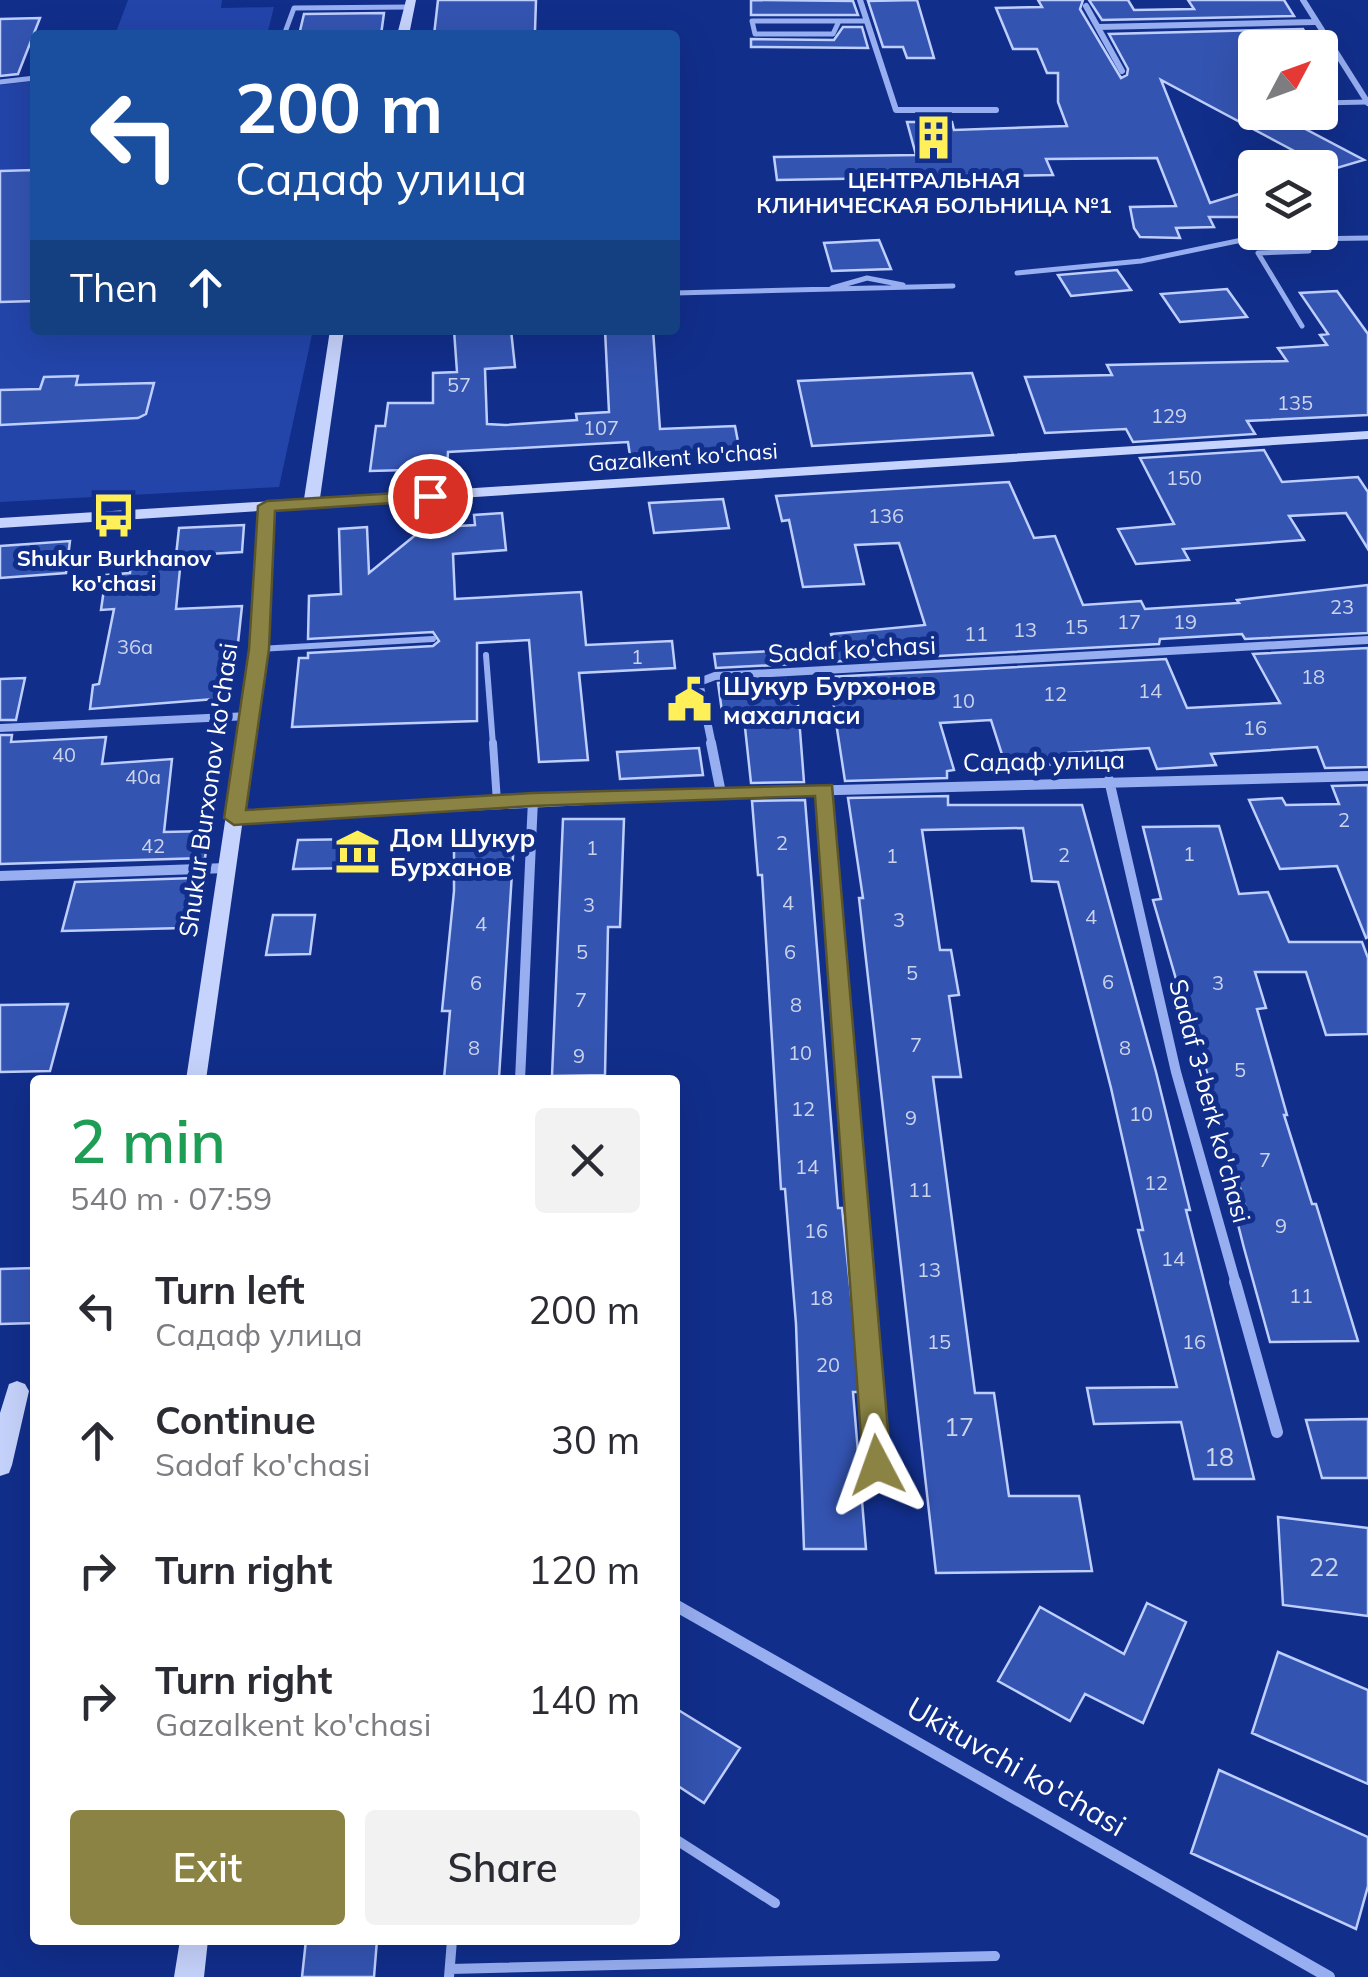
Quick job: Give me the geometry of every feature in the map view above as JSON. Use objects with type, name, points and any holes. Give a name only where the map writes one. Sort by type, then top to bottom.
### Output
[{"type":"street","points":[[860,0],[896,110],[996,110]]},
{"type":"street","points":[[1302,0],[1368,102]]},
{"type":"street","points":[[404,30],[410,4]]},
{"type":"street","points":[[1086,6],[1122,71]]},
{"type":"street","points":[[1099,27],[1316,22]]},
{"type":"street","points":[[311,504],[336,335]]},
{"type":"street","name":"Gazalkent ko'chasi","points":[[0,523],[1368,435]]},
{"type":"street","name":"Shukur Burxonov ko'chasi","points":[[197,1075],[259,649],[267,506]]},
{"type":"street","name":"Sadaf ko'chasi","points":[[721,793],[700,682],[704,678],[1368,640]]},
{"type":"street","points":[[0,728],[250,716]]},
{"type":"street","name":"Садаф улица","points":[[721,793],[1368,776]]},
{"type":"street","name":"Sadaf 3-berk ko'chasi","points":[[1109,780],[1176,1072],[1276,1432]]},
{"type":"street","points":[[825,789],[877,1465]]},
{"type":"street","points":[[234,818],[721,793]]},
{"type":"street","points":[[520,1075],[532,800]]},
{"type":"street","points":[[0,876],[227,868]]},
{"type":"street","points":[[0,1465],[22,1391]]},
{"type":"street","name":"Ukituvchi ko'chasi","points":[[680,1608],[1329,1977]]},
{"type":"street","points":[[189,1977],[193,1945]]},
{"type":"lane","points":[[286,30],[294,8],[410,4]]},
{"type":"lane","points":[[839,22],[833,34],[820,36],[755,34],[752,22],[839,22],[866,22]]},
{"type":"lane","points":[[0,82],[30,79]]},
{"type":"lane","points":[[1338,103],[1368,102]]},
{"type":"lane","points":[[1338,238],[1368,238]]},
{"type":"lane","points":[[1017,273],[1141,261],[1238,241]]},
{"type":"lane","points":[[1302,327],[1258,253],[1308,250]]},
{"type":"lane","points":[[828,291],[848,278],[880,276],[911,288]]},
{"type":"lane","points":[[680,294],[953,286]]},
{"type":"lane","points":[[259,649],[433,639]]},
{"type":"lane","points":[[486,655],[498,802]]},
{"type":"lane","points":[[680,1842],[775,1903]]},
{"type":"lane","points":[[452,1945],[450,1973],[995,1956]]},
{"type":"shaded area","points":[[128,0],[222,0],[221,8],[274,7],[268,30],[117,30]]},
{"type":"shaded area","points":[[30,82],[30,335],[312,335],[279,487],[0,502],[0,85]]},
{"type":"building","points":[[438,0],[536,0],[535,30],[435,30]]},
{"type":"building","points":[[751,0],[853,1],[858,15],[751,15]]},
{"type":"building","points":[[917,0],[934,58],[907,58],[903,47],[883,47],[868,1]]},
{"type":"building","points":[[1038,0],[1083,0],[1080,9],[1121,78],[1128,69],[1109,34],[1238,31],[1238,121],[1161,80],[1210,203],[1238,194],[1238,217],[1209,217],[1214,227],[1176,228],[1180,238],[1140,237],[1130,207],[1176,206],[1157,158],[1046,159],[1053,175],[777,180],[774,157],[916,155],[907,122],[952,122],[954,130],[1067,126],[1058,102],[1058,73],[1047,73],[1037,49],[1013,49],[996,8],[1042,7]]},
{"type":"building","points":[[1089,0],[1128,0],[1134,10],[1194,9],[1188,0],[1284,0],[1294,16],[1102,20]]},
{"type":"building","points":[[384,13],[382,30],[300,30],[304,14]]},
{"type":"building","points":[[40,18],[35,30],[30,30],[30,43],[18,74],[0,76],[0,19]]},
{"type":"building","points":[[843,27],[862,27],[868,48],[751,47],[751,39],[834,40]]},
{"type":"building","points":[[1255,130],[1307,130],[1364,160],[1338,168],[1338,150],[1292,150]]},
{"type":"building","points":[[30,170],[30,301],[0,302],[0,171]]},
{"type":"building","name":"ЦЕНТРАЛЬНАЯ КЛИНИЧЕСКАЯ БОЛЬНИЦА №1","points":[[879,240],[891,269],[832,271],[824,243]]},
{"type":"building","points":[[1117,270],[1131,290],[1071,296],[1058,275]]},
{"type":"building","points":[[1227,289],[1247,317],[1180,322],[1161,294]]},
{"type":"building","points":[[1337,291],[1368,334],[1368,415],[1247,421],[1255,434],[1133,442],[1126,429],[1045,433],[1025,377],[1112,375],[1107,365],[1287,361],[1278,348],[1327,345],[1320,335],[1328,334],[1300,293]]},
{"type":"building","points":[[454,335],[512,335],[515,367],[485,369],[487,424],[577,420],[576,414],[609,412],[605,335],[653,335],[660,429],[735,426],[740,452],[630,456],[628,442],[448,452],[447,469],[370,471],[376,426],[385,426],[388,403],[433,403],[433,373],[457,372]]},
{"type":"building","points":[[972,373],[993,435],[812,446],[798,381]]},
{"type":"building","points":[[78,376],[76,385],[154,383],[146,414],[138,418],[0,425],[0,390],[40,389],[44,377]]},
{"type":"building","points":[[1264,450],[1282,482],[1358,477],[1368,492],[1368,549],[1346,513],[1289,516],[1304,540],[1183,549],[1189,560],[1136,564],[1118,529],[1174,524],[1140,458]]},
{"type":"building","points":[[1009,482],[1034,538],[1055,536],[1083,605],[1141,601],[1145,609],[1239,603],[1237,600],[1368,585],[1368,633],[1245,639],[1242,634],[1160,639],[1159,644],[827,662],[825,648],[835,648],[831,634],[925,625],[899,543],[855,545],[864,584],[803,587],[789,520],[782,521],[776,496]]},
{"type":"building","points":[[723,499],[729,528],[654,533],[649,503]]},
{"type":"building","points":[[502,513],[506,550],[453,554],[455,599],[581,592],[586,645],[672,641],[675,668],[579,673],[588,760],[539,762],[529,640],[477,643],[477,721],[292,727],[299,658],[308,658],[308,653],[433,646],[439,641],[433,632],[308,639],[309,596],[341,594],[339,529],[367,527],[369,573],[424,528],[475,525],[474,515]]},
{"type":"building","points":[[244,525],[242,552],[176,556],[179,528]]},
{"type":"building","points":[[70,541],[66,573],[0,578],[0,546]]},
{"type":"building","points":[[181,559],[176,609],[242,606],[238,643],[229,643],[227,698],[90,709],[114,609],[101,610],[106,575],[130,573],[131,562]]},
{"type":"building","points":[[1368,648],[1368,767],[1325,768],[1317,747],[1211,754],[1216,765],[1157,769],[1149,748],[1069,753],[1073,763],[1006,767],[991,720],[940,723],[954,770],[947,771],[947,778],[845,781],[829,677],[1166,659],[1187,708],[1280,703],[1253,654]]},
{"type":"building","points":[[793,650],[794,664],[716,668],[714,654]]},
{"type":"building","points":[[25,678],[16,720],[0,720],[0,679]]},
{"type":"building","points":[[796,679],[804,782],[751,783],[744,718],[723,719],[718,683]]},
{"type":"building","points":[[0,735],[12,735],[11,742],[106,737],[102,764],[172,759],[164,832],[209,831],[205,858],[0,864]]},
{"type":"building","points":[[699,748],[703,775],[620,779],[617,752]]},
{"type":"building","points":[[1368,785],[1366,938],[1337,866],[1280,869],[1249,800],[1282,798],[1286,805],[1339,804],[1332,786]]},
{"type":"building","points":[[948,796],[948,805],[1082,805],[1156,1072],[1190,1210],[1186,1210],[1254,1479],[1194,1479],[1181,1422],[1094,1424],[1087,1388],[1177,1387],[1138,1230],[1143,1230],[1111,1088],[1058,882],[1032,881],[1023,828],[922,830],[940,950],[951,950],[959,995],[949,996],[961,1077],[933,1077],[975,1393],[994,1393],[1009,1496],[1079,1496],[1092,1571],[936,1573],[859,898],[863,898],[848,798]]},
{"type":"building","points":[[805,800],[838,1208],[842,1208],[861,1392],[853,1392],[866,1549],[804,1549],[796,1324],[785,1189],[781,1189],[762,875],[758,875],[752,801]]},
{"type":"building","points":[[563,819],[624,819],[620,927],[608,927],[605,1075],[552,1075]]},
{"type":"building","points":[[1219,826],[1239,894],[1268,892],[1289,942],[1362,942],[1368,958],[1368,1034],[1326,1035],[1306,972],[1255,972],[1266,1008],[1257,1009],[1284,1115],[1358,1341],[1270,1342],[1244,1248],[1233,1205],[1245,1205],[1153,900],[1161,899],[1143,827]]},
{"type":"building","points":[[361,839],[357,868],[293,869],[298,840]]},
{"type":"building","points":[[514,841],[499,1075],[444,1075],[450,1011],[442,1011],[454,891],[454,843]]},
{"type":"building","points":[[194,878],[184,928],[62,931],[75,882]]},
{"type":"building","points":[[273,915],[315,915],[310,954],[266,955]]},
{"type":"building","points":[[68,1004],[50,1071],[0,1072],[0,1005]]},
{"type":"building","points":[[30,1268],[30,1323],[0,1324],[0,1269]]},
{"type":"building","points":[[1368,1419],[1368,1478],[1322,1478],[1306,1420]]},
{"type":"building","points":[[1278,1517],[1368,1528],[1368,1616],[1283,1605]]},
{"type":"building","points":[[1147,1603],[1186,1622],[1143,1723],[1085,1694],[1070,1721],[998,1681],[1040,1607],[1124,1654]]},
{"type":"building","points":[[1278,1652],[1368,1690],[1368,1784],[1252,1733]]},
{"type":"building","points":[[680,1711],[740,1748],[704,1803],[680,1787]]},
{"type":"building","points":[[1219,1770],[1368,1837],[1368,1886],[1356,1929],[1191,1853]]},
{"type":"building","points":[[305,1945],[377,1945],[374,1977],[302,1977]]},
{"type":"place","name":"ЦЕНТРАЛЬНАЯ КЛИНИЧЕСКАЯ БОЛЬНИЦА №1","points":[[934,138]]},
{"type":"place","name":"Shukur Burkhanov ko'chasi","points":[[114,516]]},
{"type":"place","name":"Шукур Бурхонов махалласи","points":[[690,700]]},
{"type":"place","name":"Дом Шукур Бурханов","points":[[357,852]]},
{"type":"route","points":[[430,496],[267,506],[259,649],[234,818],[532,800],[825,789],[877,1465]]}]
